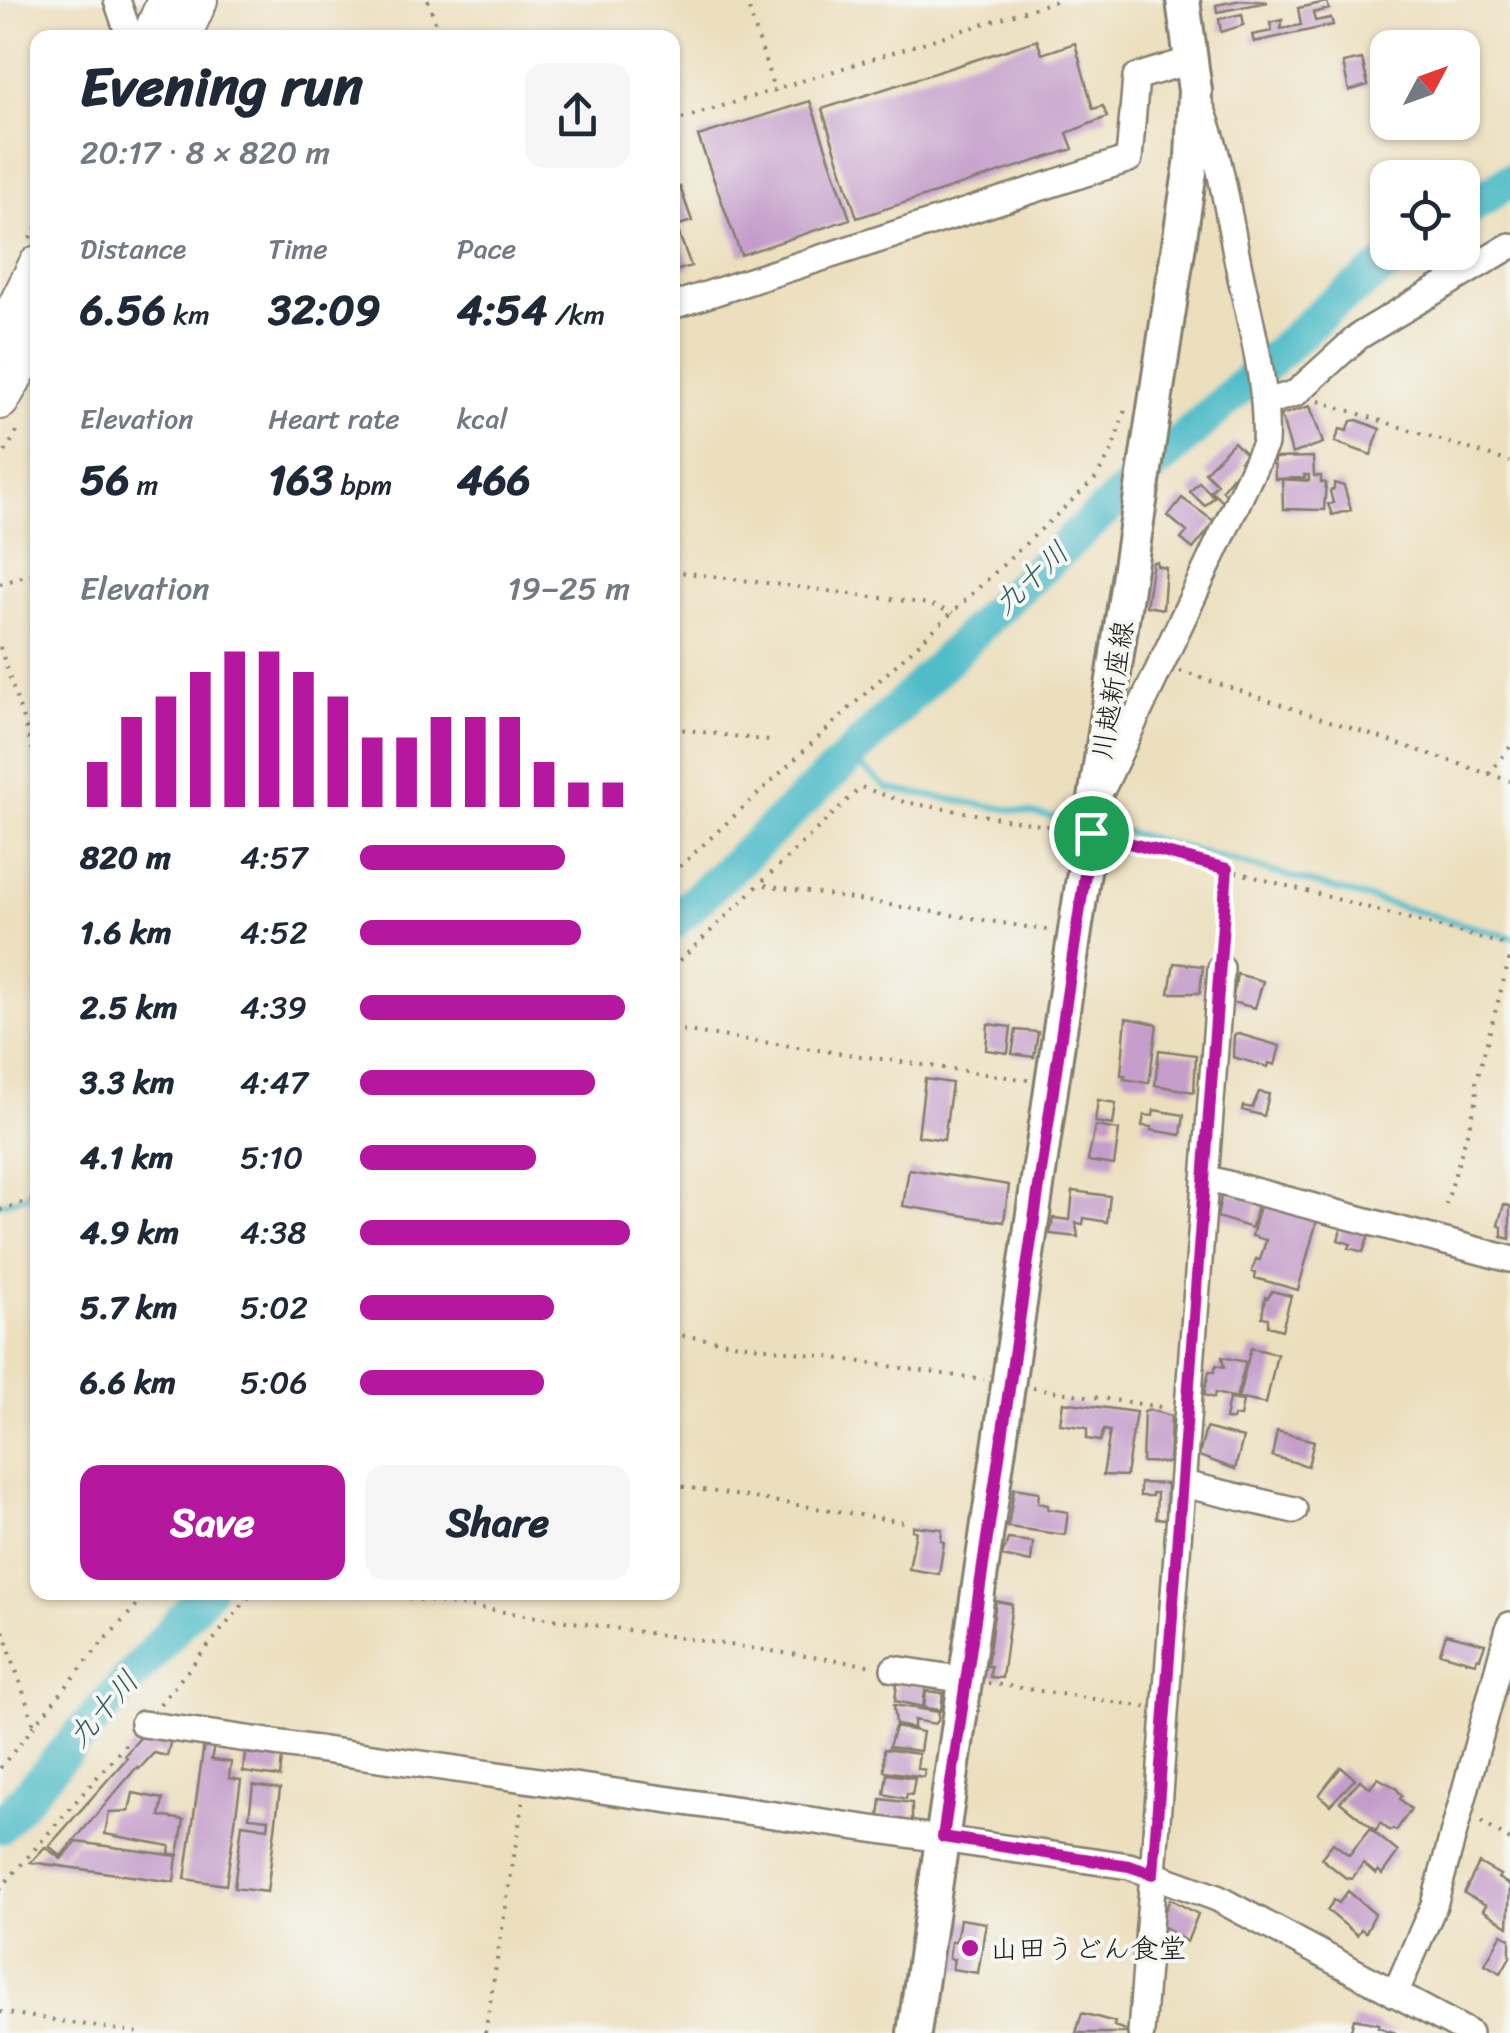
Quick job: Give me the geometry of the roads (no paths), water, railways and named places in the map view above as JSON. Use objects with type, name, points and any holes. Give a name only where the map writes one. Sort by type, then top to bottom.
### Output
[{"type":"highway","points":[[154,30],[167,0]]},
{"type":"highway","points":[[185,30],[198,0]]},
{"type":"highway","points":[[0,341],[30,281]]},
{"type":"highway","points":[[9,415],[30,356]]},
{"type":"main road","name":"川越新座線","points":[[914,2033],[1192,158],[1193,75],[1183,0]]},
{"type":"street","points":[[118,0],[127,30]]},
{"type":"street","points":[[680,303],[1128,159],[1136,77],[1193,75],[1208,124],[1267,402],[1265,444],[1093,818]]},
{"type":"street","points":[[1267,402],[1296,393],[1360,336],[1510,246]]},
{"type":"street","points":[[1142,2033],[1221,968]]},
{"type":"street","points":[[1206,1178],[1510,1258]]},
{"type":"street","points":[[1183,1484],[1294,1510]]},
{"type":"street","points":[[1394,1994],[1434,1905],[1510,1626]]},
{"type":"street","points":[[894,1669],[966,1680]]},
{"type":"street","points":[[143,1724],[1129,1866],[1217,1898],[1469,2033]]},
{"type":"waterway","name":"九十川","points":[[1480,201],[1510,180]]},
{"type":"waterway","name":"九十川","points":[[680,915],[849,757],[1007,599],[1330,306],[1381,270]]},
{"type":"waterway","points":[[849,757],[889,789],[1083,822]]},
{"type":"waterway","points":[[1101,825],[1510,937]]},
{"type":"waterway","points":[[0,1204],[30,1195]]},
{"type":"waterway","name":"九十川","points":[[0,1826],[199,1600]]},
{"type":"place","name":"山田うどん食堂","points":[[970,1948]]}]
